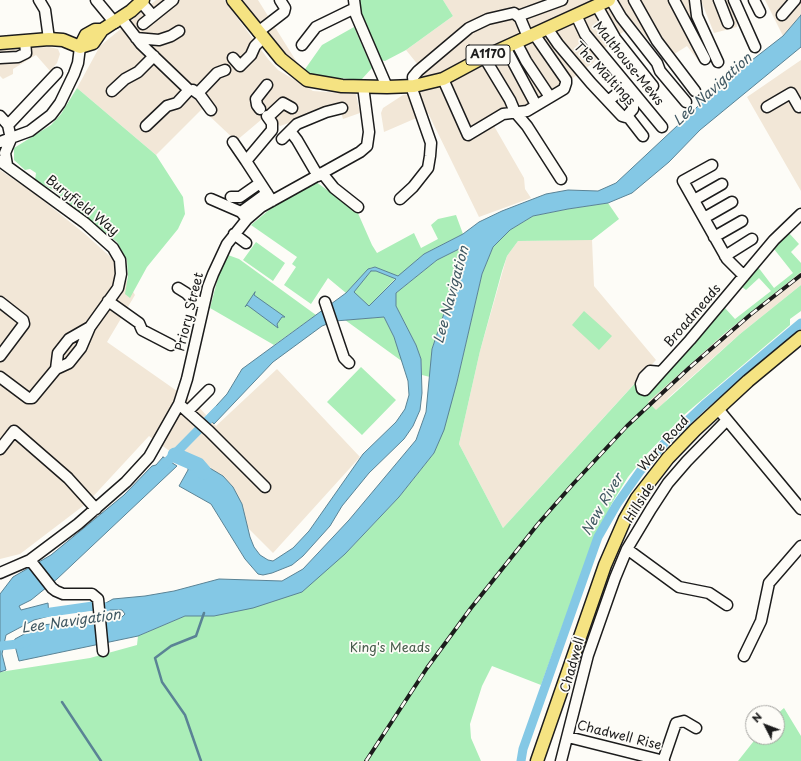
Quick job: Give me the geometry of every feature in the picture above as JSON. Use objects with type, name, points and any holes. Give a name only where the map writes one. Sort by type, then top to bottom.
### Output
[{"type":"main road","name":"A1170","points":[[233,0],[260,35],[288,67],[307,80],[342,86],[387,87],[412,86],[443,80],[511,44],[610,0]]},
{"type":"main road","points":[[0,43],[49,39],[63,40],[80,47],[93,42],[102,30],[118,20],[142,1]]},
{"type":"main road","name":"Ware Road","points":[[537,761],[605,566],[625,519],[638,498],[668,458],[718,409],[801,337]]},
{"type":"street","points":[[39,0],[45,10],[49,39]]},
{"type":"street","points":[[96,0],[154,56],[194,91],[211,110]]},
{"type":"street","points":[[143,24],[173,0]]},
{"type":"street","points":[[233,58],[240,66],[251,55],[260,35],[284,12],[285,8],[280,0]]},
{"type":"street","points":[[518,16],[562,0]]},
{"type":"street","points":[[610,0],[621,17],[657,63],[660,71],[686,102]]},
{"type":"street","points":[[634,0],[657,41],[695,91]]},
{"type":"street","points":[[674,0],[705,59]]},
{"type":"street","points":[[695,0],[697,16],[718,62]]},
{"type":"street","points":[[719,0],[728,23]]},
{"type":"street","points":[[734,0],[755,47]]},
{"type":"street","points":[[754,0],[760,12]]},
{"type":"street","points":[[782,15],[795,0]]},
{"type":"street","points":[[142,1],[153,16]]},
{"type":"street","points":[[302,45],[316,27],[325,24],[354,4],[371,52],[387,87]]},
{"type":"street","points":[[597,6],[614,38],[653,86]]},
{"type":"street","points":[[400,199],[413,187],[428,168],[430,156],[431,143],[412,86],[413,77],[418,71],[469,28],[493,16],[511,13],[518,16],[566,80],[564,89],[527,111],[503,114],[468,135],[443,80]]},
{"type":"street","name":"Malthouse Mews","points":[[576,15],[585,34],[662,128]]},
{"type":"street","name":"The Maltings","points":[[547,28],[558,44],[608,101],[622,116],[626,116],[643,136]]},
{"type":"street","points":[[136,38],[159,40],[171,36],[179,30]]},
{"type":"street","points":[[0,58],[18,57],[26,54],[25,41]]},
{"type":"street","points":[[511,44],[526,61],[550,97]]},
{"type":"street","points":[[511,44],[536,105]]},
{"type":"street","points":[[0,142],[11,139],[36,127],[55,110],[74,74],[78,63],[80,47]]},
{"type":"street","points":[[112,91],[125,79],[138,72],[154,56]]},
{"type":"street","points":[[484,57],[510,100],[515,112],[531,131],[561,179]]},
{"type":"street","points":[[146,126],[167,106],[177,103],[217,73],[225,70]]},
{"type":"street","points":[[8,125],[57,73]]},
{"type":"street","points":[[246,161],[272,130],[272,123],[257,105],[256,99],[267,85]]},
{"type":"street","name":"Priory Street","points":[[0,573],[30,560],[96,509],[126,482],[149,457],[179,404],[187,379],[204,304],[213,274],[244,215],[269,197],[320,174],[360,152],[369,142],[363,86]]},
{"type":"street","points":[[608,101],[620,92],[626,93],[633,105],[633,109],[626,116]]},
{"type":"street","points":[[767,106],[791,94],[798,107]]},
{"type":"street","points":[[265,114],[283,103],[292,108]]},
{"type":"street","points":[[282,139],[297,124],[310,118],[342,108]]},
{"type":"street","points":[[0,116],[8,125],[11,139],[5,153],[4,163]]},
{"type":"street","points":[[290,131],[320,174],[334,188],[358,207]]},
{"type":"street","points":[[233,142],[269,197]]},
{"type":"street","name":"Buryfield Way","points":[[4,163],[85,223],[114,248],[120,260],[121,274],[118,288],[90,327]]},
{"type":"street","points":[[712,165],[683,180],[725,256],[732,266],[744,276]]},
{"type":"street","points":[[231,197],[240,197],[260,183]]},
{"type":"street","points":[[694,200],[722,184]]},
{"type":"street","points":[[211,199],[244,215]]},
{"type":"street","points":[[704,218],[732,202]]},
{"type":"street","name":"Broadmeads","points":[[661,372],[782,231],[801,214]]},
{"type":"street","points":[[714,237],[742,221]]},
{"type":"street","points":[[234,234],[246,243]]},
{"type":"street","points":[[725,256],[752,239]]},
{"type":"street","points":[[178,288],[194,301],[204,304]]},
{"type":"street","points":[[108,301],[139,323],[142,330],[171,345]]},
{"type":"street","points":[[0,302],[23,320],[24,324],[0,356]]},
{"type":"street","points":[[326,305],[344,358],[350,363]]},
{"type":"street","points":[[56,370],[58,353],[69,339],[90,327]]},
{"type":"street","points":[[0,377],[28,398],[35,394],[56,370],[69,363],[81,348],[90,327]]},
{"type":"street","points":[[191,414],[209,390]]},
{"type":"street","points":[[179,404],[209,431],[265,487]]},
{"type":"street","points":[[718,409],[801,509]]},
{"type":"street","name":"Hillside","points":[[615,578],[627,549],[651,508],[668,483],[727,420]]},
{"type":"street","points":[[0,448],[14,431],[68,478],[96,509]]},
{"type":"street","points":[[744,656],[761,621],[769,583],[801,546]]},
{"type":"street","points":[[627,549],[679,587],[709,593],[727,605]]},
{"type":"street","points":[[30,560],[49,585],[63,594],[92,594],[98,599],[103,652]]},
{"type":"street","name":"Chadwell","points":[[561,761],[588,655],[615,578]]},
{"type":"street","points":[[664,761],[676,723],[684,721],[696,728]]},
{"type":"street","name":"Chadwell Rise","points":[[568,736],[664,761]]},
{"type":"shaded area","points":[[156,0],[224,0],[278,70],[313,91],[356,94],[360,113],[343,119],[339,106],[280,126],[268,114],[236,141],[202,109],[156,155],[77,88],[100,46]]},
{"type":"shaded area","points":[[240,0],[258,0],[303,72],[289,61]]},
{"type":"shaded area","points":[[443,0],[738,0],[735,9],[737,27],[714,33],[702,3],[696,13],[712,57],[701,64],[687,46],[665,60],[635,24],[613,39],[593,63],[558,89],[528,106],[505,109],[490,119],[524,178],[525,189],[531,198],[479,217],[428,113],[384,132],[381,113],[383,108],[403,95],[422,92],[422,79],[419,75],[423,71],[406,50],[453,16]]},
{"type":"shaded area","points":[[765,0],[801,0],[801,15],[783,36]]},
{"type":"shaded area","points":[[49,47],[58,49],[60,54],[57,63],[50,71],[36,55],[13,69],[13,74],[3,79],[0,76],[0,50]]},
{"type":"shaded area","points":[[801,60],[801,191],[747,97]]},
{"type":"shaded area","points":[[0,170],[30,190],[85,234],[115,261],[135,295],[107,342],[197,405],[216,426],[277,369],[360,457],[273,553],[247,527],[242,504],[198,461],[175,455],[149,436],[87,503],[20,554],[0,559]]},
{"type":"shaded area","points":[[592,240],[594,286],[656,360],[503,528],[459,444],[480,351],[507,256],[518,241]]},
{"type":"shaded area","points":[[801,272],[801,285],[740,334],[669,397],[362,761],[647,402],[704,351]]},
{"type":"green space","points":[[358,0],[443,0],[453,16],[406,50],[385,61],[380,60],[359,10]]},
{"type":"green space","points":[[354,27],[372,68],[361,80],[327,77],[303,72],[322,45]]},
{"type":"green space","points":[[77,88],[156,155],[183,197],[185,214],[178,229],[147,267],[130,298],[125,294],[128,276],[127,260],[117,242],[53,190],[35,180],[36,173],[30,169],[25,170],[14,160],[14,148],[51,125],[61,114]]},
{"type":"green space","points":[[316,182],[357,211],[377,253],[414,233],[421,248],[438,239],[431,225],[438,219],[456,215],[463,234],[424,254],[398,277],[375,267],[370,268],[346,293],[328,278],[311,304],[284,285],[296,267],[292,264],[297,257],[251,225],[275,205]]},
{"type":"green space","name":"King's Meads","points":[[608,203],[619,219],[592,240],[518,241],[507,256],[502,271],[480,351],[459,444],[503,528],[638,380],[639,392],[643,396],[725,308],[735,319],[771,291],[759,278],[746,290],[742,287],[758,267],[774,288],[793,273],[774,249],[789,233],[799,244],[791,252],[801,263],[801,272],[725,333],[648,402],[656,410],[740,334],[801,285],[801,311],[790,319],[790,325],[684,415],[645,456],[628,477],[612,503],[589,552],[541,685],[492,666],[482,686],[470,724],[471,738],[481,761],[0,761],[0,672],[90,658],[137,645],[138,636],[185,616],[214,616],[345,554],[399,497],[434,453],[457,382],[482,274],[493,247],[510,230],[533,216]]},
{"type":"green space","points":[[256,242],[285,263],[273,281],[243,260]]},
{"type":"green space","points":[[463,247],[466,247],[432,349],[430,377],[422,375],[421,359],[416,345],[396,306],[396,293],[437,260]]},
{"type":"green space","points":[[228,255],[239,259],[316,315],[274,345],[210,308],[219,274]]},
{"type":"green space","points":[[371,271],[376,271],[396,278],[369,306],[353,292]]},
{"type":"green space","points":[[584,311],[612,336],[599,350],[572,325]]},
{"type":"green space","points":[[384,317],[394,337],[403,362],[345,320]]},
{"type":"green space","points":[[361,367],[396,400],[362,435],[327,402]]},
{"type":"green space","points":[[785,710],[801,736],[801,761],[738,761],[751,745],[785,745]]},
{"type":"water","points":[[801,15],[801,47],[700,130],[669,162],[632,193],[608,203],[533,216],[510,230],[493,247],[482,274],[457,382],[444,430],[434,453],[399,497],[345,554],[302,592],[253,608],[214,616],[185,616],[138,636],[19,661],[14,642],[15,639],[41,625],[121,618],[125,614],[122,610],[105,610],[104,604],[113,599],[174,591],[219,579],[282,581],[303,569],[349,520],[416,440],[426,412],[432,349],[466,248],[463,247],[437,260],[396,293],[396,306],[416,345],[421,359],[422,393],[420,410],[413,426],[404,439],[369,473],[342,506],[330,526],[303,556],[292,565],[263,575],[258,574],[245,559],[211,504],[179,486],[188,470],[188,465],[186,462],[189,459],[198,461],[223,476],[233,487],[242,504],[254,547],[260,555],[273,561],[293,548],[309,531],[363,454],[396,422],[405,409],[409,395],[408,381],[394,337],[384,317],[335,321],[322,326],[273,362],[214,424],[207,416],[227,394],[242,369],[346,293],[368,269],[375,267],[398,276],[424,254],[463,234],[479,222],[502,211],[546,194],[568,190],[598,191],[616,183],[693,111],[707,97],[707,95],[783,36]],"holes":[[[371,271],[376,271],[396,279],[369,306],[354,292]]]},
{"type":"water","points":[[255,292],[254,295],[285,317],[282,317],[277,324],[278,328],[247,305],[245,307]]},
{"type":"water","points":[[163,457],[177,466],[57,579],[31,600],[19,606],[21,610],[48,603],[49,616],[34,620],[6,635],[2,654],[6,670],[0,672],[0,594],[13,577],[51,555],[124,495],[152,466],[156,465]]},
{"type":"water","points":[[93,604],[93,610],[59,613],[59,608]]},
{"type":"waterway","name":"New River","points":[[521,761],[523,749],[598,537],[617,504],[641,470],[669,438],[704,405],[801,323]]},
{"type":"waterway","points":[[161,468],[218,410]]},
{"type":"waterway","points":[[175,455],[198,465],[204,472]]},
{"type":"waterway","points":[[37,614],[93,606],[106,607]]},
{"type":"waterway","points":[[201,761],[185,715],[162,682],[155,658],[171,646],[196,636],[204,613]]},
{"type":"waterway","name":"Lee Navigation","points":[[0,646],[26,643]]},
{"type":"waterway","points":[[62,702],[101,761]]},
{"type":"railway","points":[[366,761],[427,668],[471,608],[538,524],[573,484],[627,426],[689,368],[750,315],[801,275]]}]
